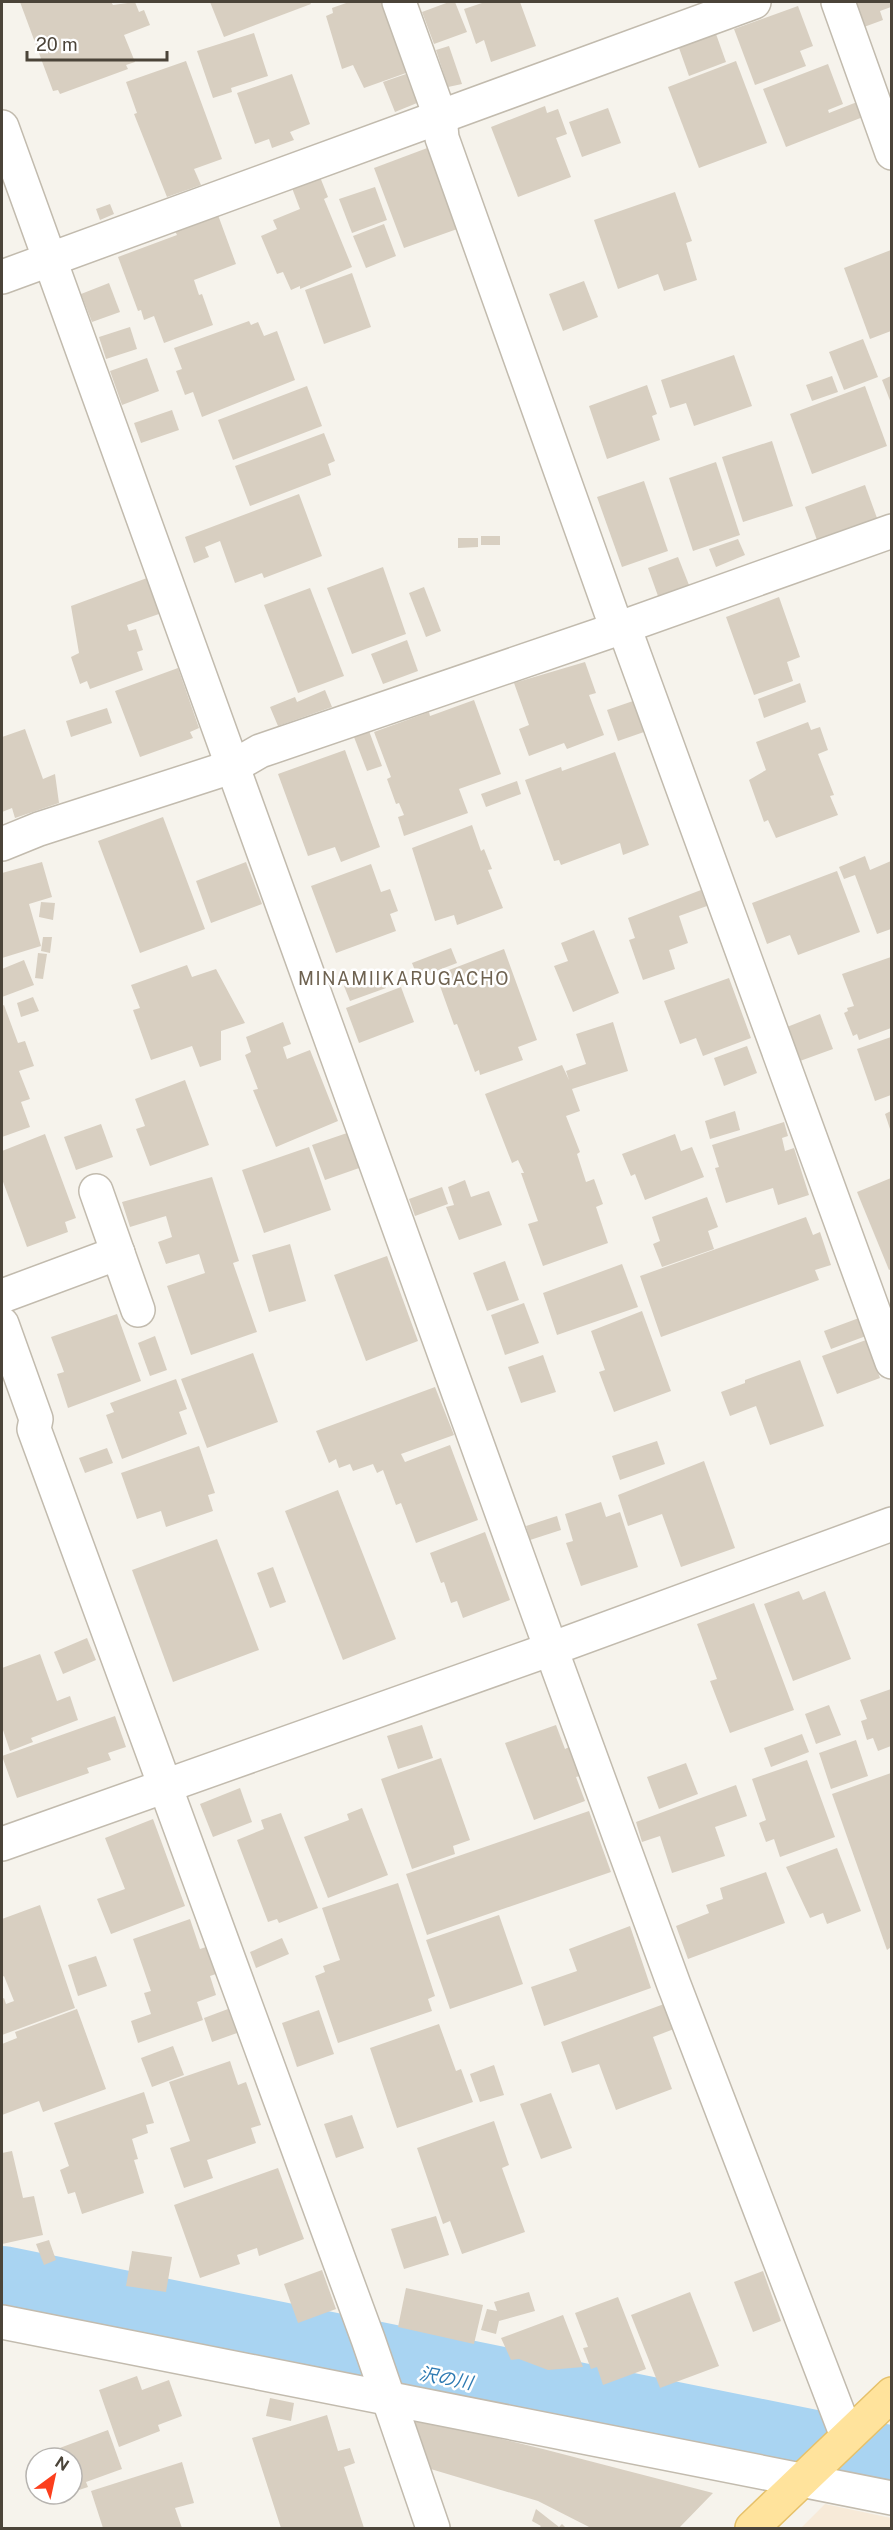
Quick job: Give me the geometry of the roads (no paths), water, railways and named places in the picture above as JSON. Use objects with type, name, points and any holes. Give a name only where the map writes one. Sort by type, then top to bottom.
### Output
[{"type":"main road","points":[[752,2529],[891,2394]]},
{"type":"street","points":[[399,2],[440,116],[442,138],[891,1362]]},
{"type":"street","points":[[2,277],[754,2]]},
{"type":"street","points":[[838,2],[891,153]]},
{"type":"street","points":[[2,127],[551,1649],[674,1985],[847,2436]]},
{"type":"street","points":[[2,844],[39,829],[234,766],[260,751],[620,628],[891,531]]},
{"type":"street","points":[[96,1191],[138,1310]]},
{"type":"street","points":[[2,1296],[118,1253]]},
{"type":"street","points":[[2,1324],[36,1419],[34,1429],[163,1786],[368,2339],[433,2529]]},
{"type":"street","points":[[2,1844],[551,1649],[891,1524]]},
{"type":"street","points":[[2,2322],[385,2392],[807,2477],[891,2498]]},
{"type":"waterway","name":"沢の川","points":[[2,2288],[892,2468]]},
{"type":"district","name":"MINAMIIKARUGACHO","points":[[404,978]]}]
